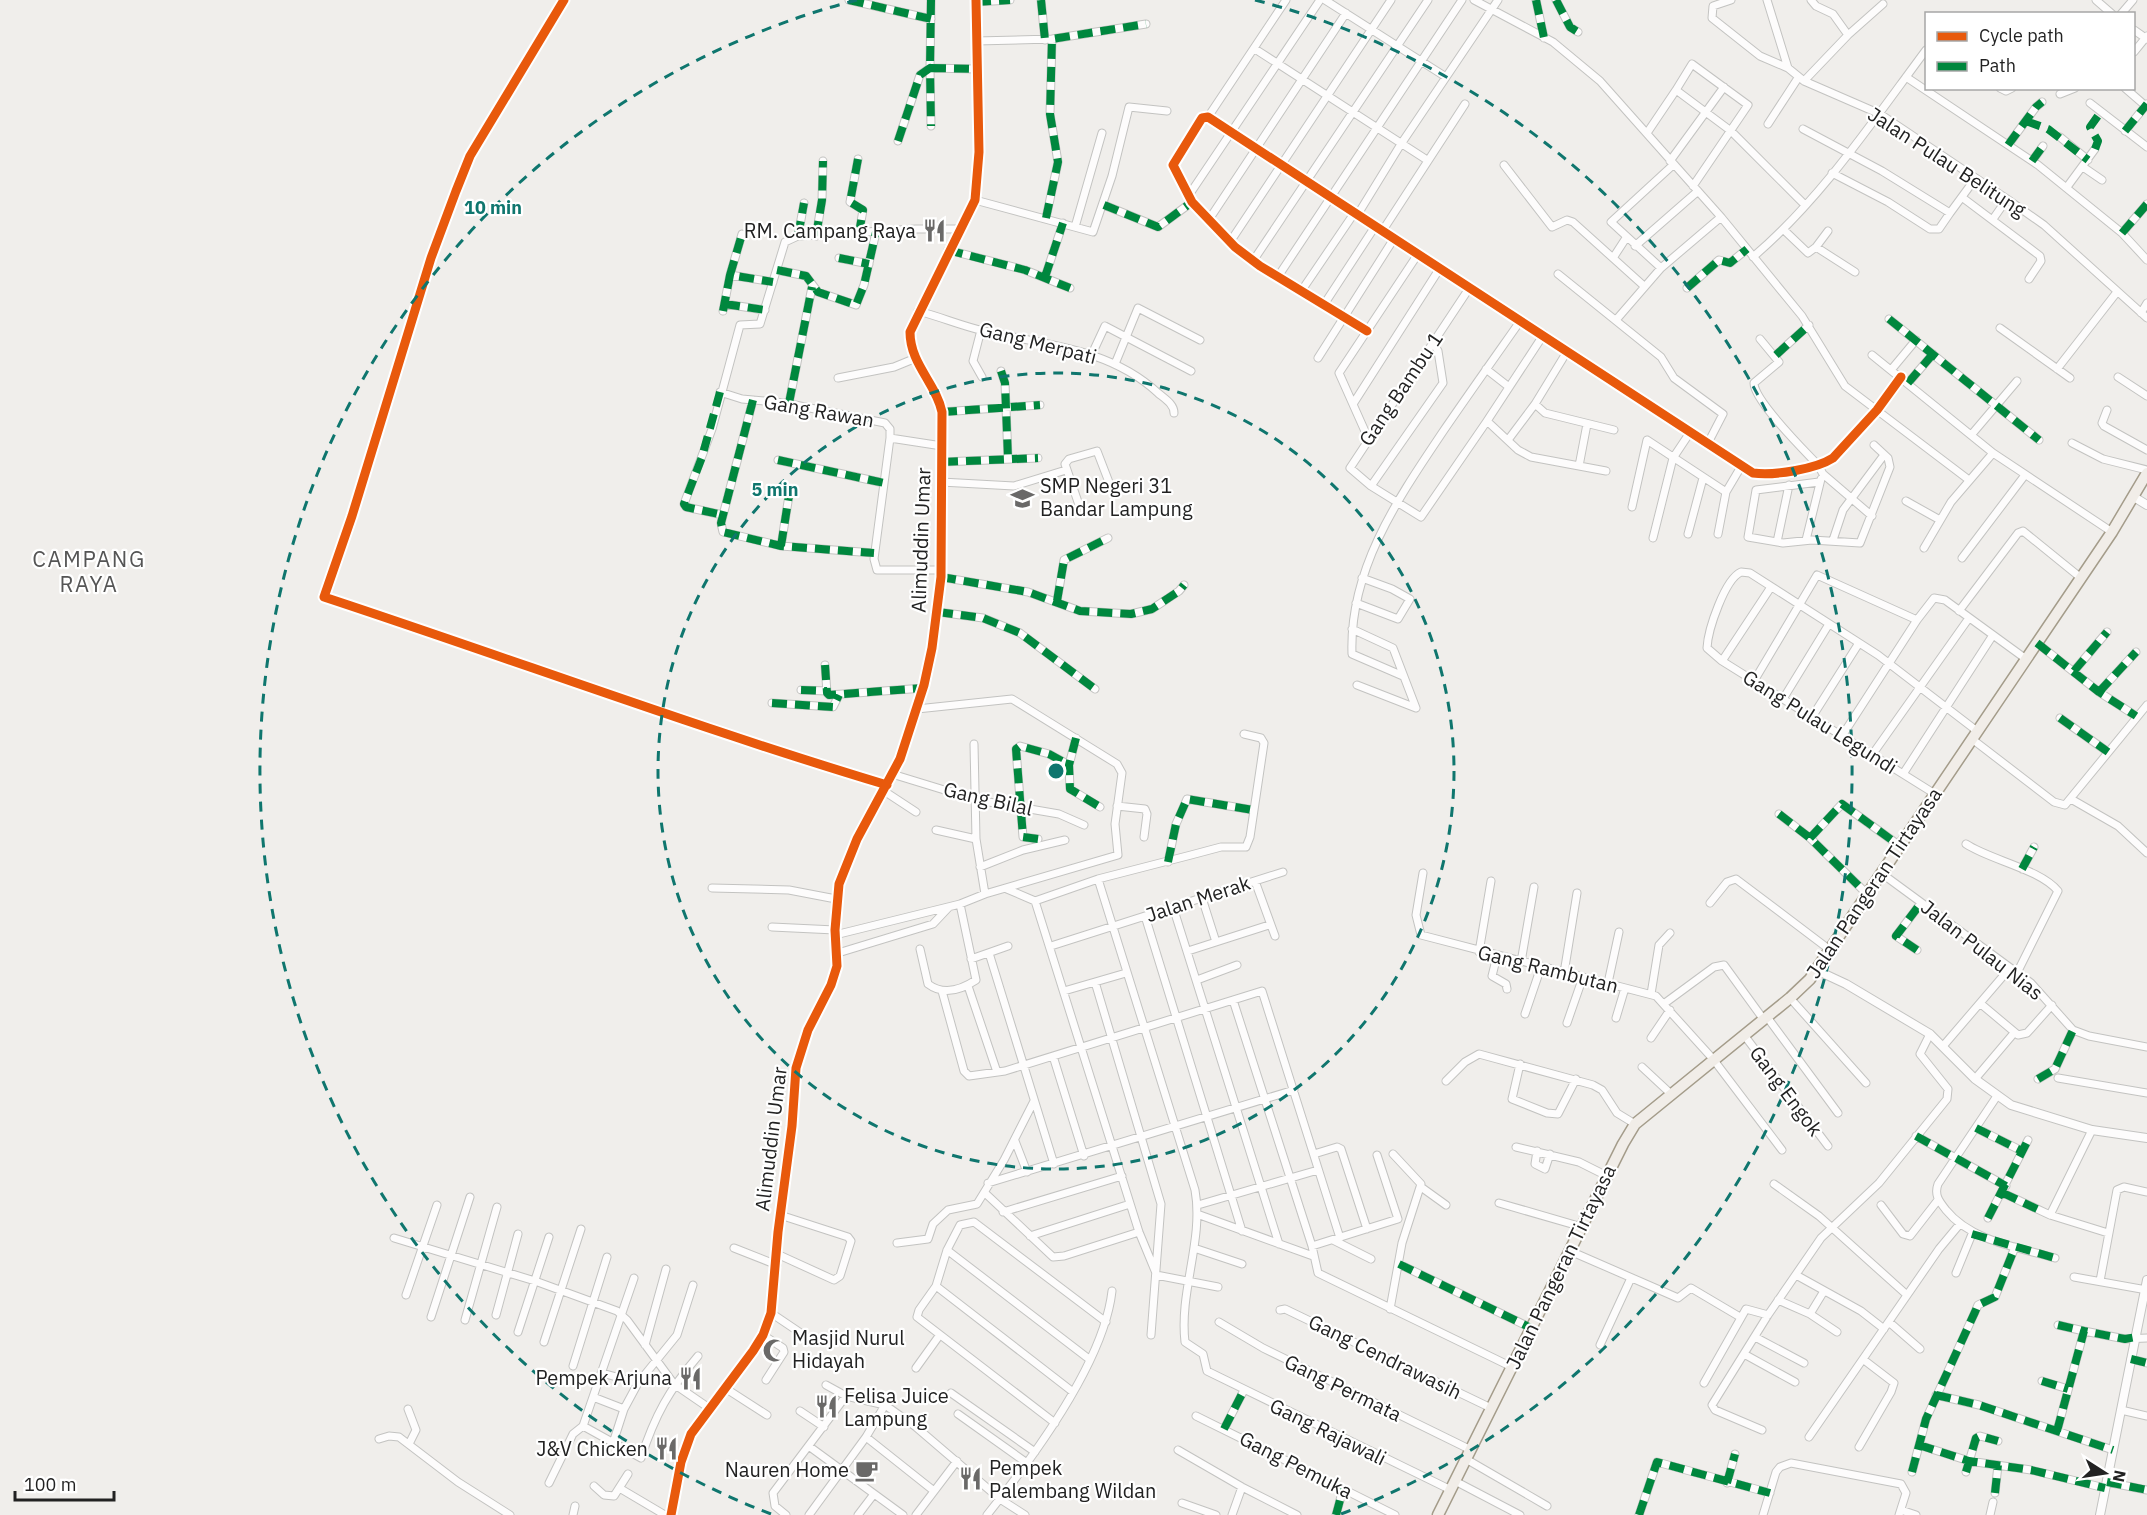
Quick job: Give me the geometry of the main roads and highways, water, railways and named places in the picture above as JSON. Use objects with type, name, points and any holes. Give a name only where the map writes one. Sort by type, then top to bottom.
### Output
[{"type":"main road","name":"Jalan Pangeran Tirtayasa","points":[[1438,1515],[1581,1227],[1635,1124],[1790,998],[1816,970],[2112,532],[2147,472]]},
{"type":"place","name":"RM. Campang Raya","points":[[934,231]]},
{"type":"place","name":"SMP Negeri 31 Bandar Lampung","points":[[1022,498]]},
{"type":"place","name":"Masjid Nurul Hidayah","points":[[774,1350]]},
{"type":"place","name":"Pempek Arjuna","points":[[690,1378]]},
{"type":"place","name":"Felisa Juice Lampung","points":[[826,1407]]},
{"type":"place","name":"J&V Chicken","points":[[666,1449]]},
{"type":"place","name":"Nauren Home","points":[[867,1470]]},
{"type":"place","name":"Pempek Palembang Wildan","points":[[971,1479]]},
{"type":"district","name":"CAMPANG RAYA","points":[[89,572]]}]
